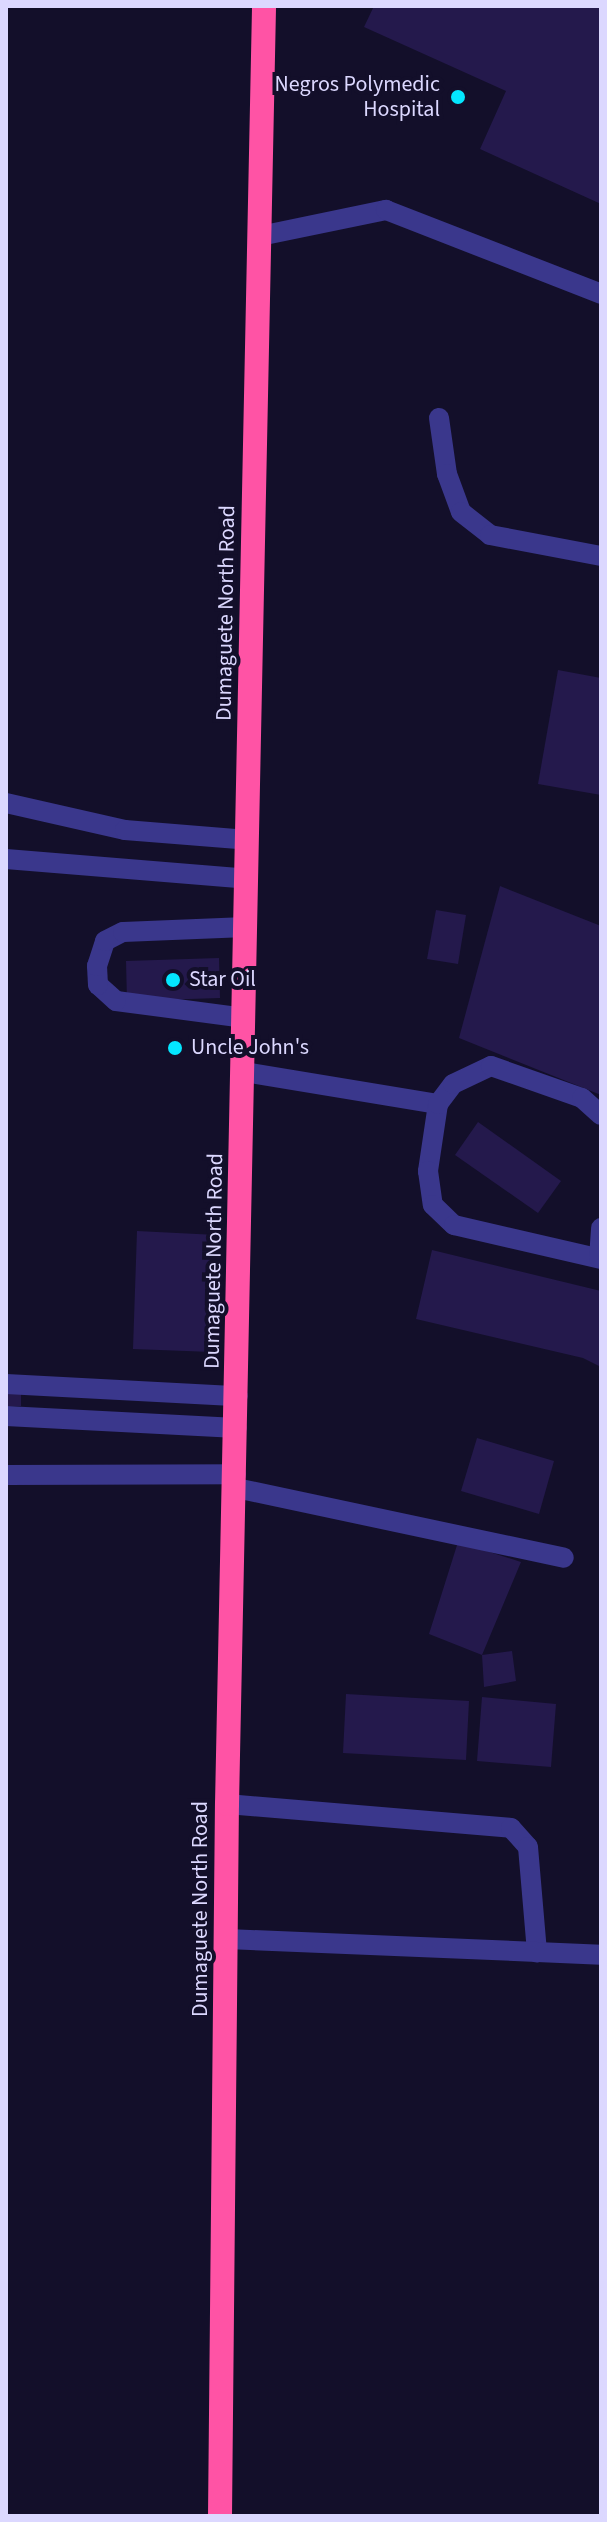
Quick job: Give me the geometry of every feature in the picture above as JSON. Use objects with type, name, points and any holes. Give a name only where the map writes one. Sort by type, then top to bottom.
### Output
[{"type":"highway","name":"Dumaguete North Road","points":[[220,2516],[227,1804],[238,1396],[264,6]]},
{"type":"street","points":[[260,236],[386,210],[601,294]]},
{"type":"street","points":[[439,418],[447,474],[461,512],[490,535],[601,556]]},
{"type":"street","points":[[6,803],[125,830],[248,840]]},
{"type":"street","points":[[6,859],[247,879]]},
{"type":"street","points":[[245,1018],[116,1001],[98,985],[97,966],[105,941],[123,932],[246,927]]},
{"type":"street","points":[[601,1115],[582,1098],[491,1066],[453,1084],[438,1104],[428,1171],[433,1205],[454,1225],[600,1258],[601,1228]]},
{"type":"street","points":[[244,1072],[438,1104]]},
{"type":"street","points":[[6,1384],[238,1396]]},
{"type":"street","points":[[6,1416],[237,1428]]},
{"type":"street","points":[[6,1475],[236,1481],[564,1558]]},
{"type":"street","points":[[227,1804],[511,1828],[528,1847],[537,1953]]},
{"type":"street","points":[[227,1939],[601,1955]]},
{"type":"building","points":[[374,6],[601,6],[601,204],[480,149],[506,91],[364,27]]},
{"type":"building","points":[[558,670],[601,678],[601,795],[538,784]]},
{"type":"building","points":[[500,886],[601,926],[601,1095],[459,1038]]},
{"type":"building","points":[[436,910],[466,915],[458,964],[427,959]]},
{"type":"building","name":"Star Oil","points":[[219,958],[220,998],[127,1001],[126,961]]},
{"type":"building","points":[[478,1122],[561,1181],[538,1213],[455,1155]]},
{"type":"building","points":[[137,1231],[217,1235],[212,1352],[133,1349]]},
{"type":"building","points":[[432,1250],[601,1291],[601,1367],[583,1358],[416,1319]]},
{"type":"building","points":[[6,1392],[21,1392],[21,1406],[6,1406]]},
{"type":"building","points":[[477,1438],[554,1461],[539,1514],[461,1491]]},
{"type":"building","points":[[458,1542],[521,1562],[482,1655],[429,1634]]},
{"type":"building","points":[[512,1651],[516,1681],[484,1687],[482,1655]]},
{"type":"building","points":[[346,1694],[469,1701],[466,1760],[343,1753]]},
{"type":"building","points":[[482,1697],[556,1704],[551,1767],[477,1761]]},
{"type":"place","name":"Negros Polymedic Hospital","points":[[458,97]]},
{"type":"place","name":"Star Oil","points":[[173,980]]},
{"type":"place","name":"Uncle John's","points":[[175,1048]]}]
